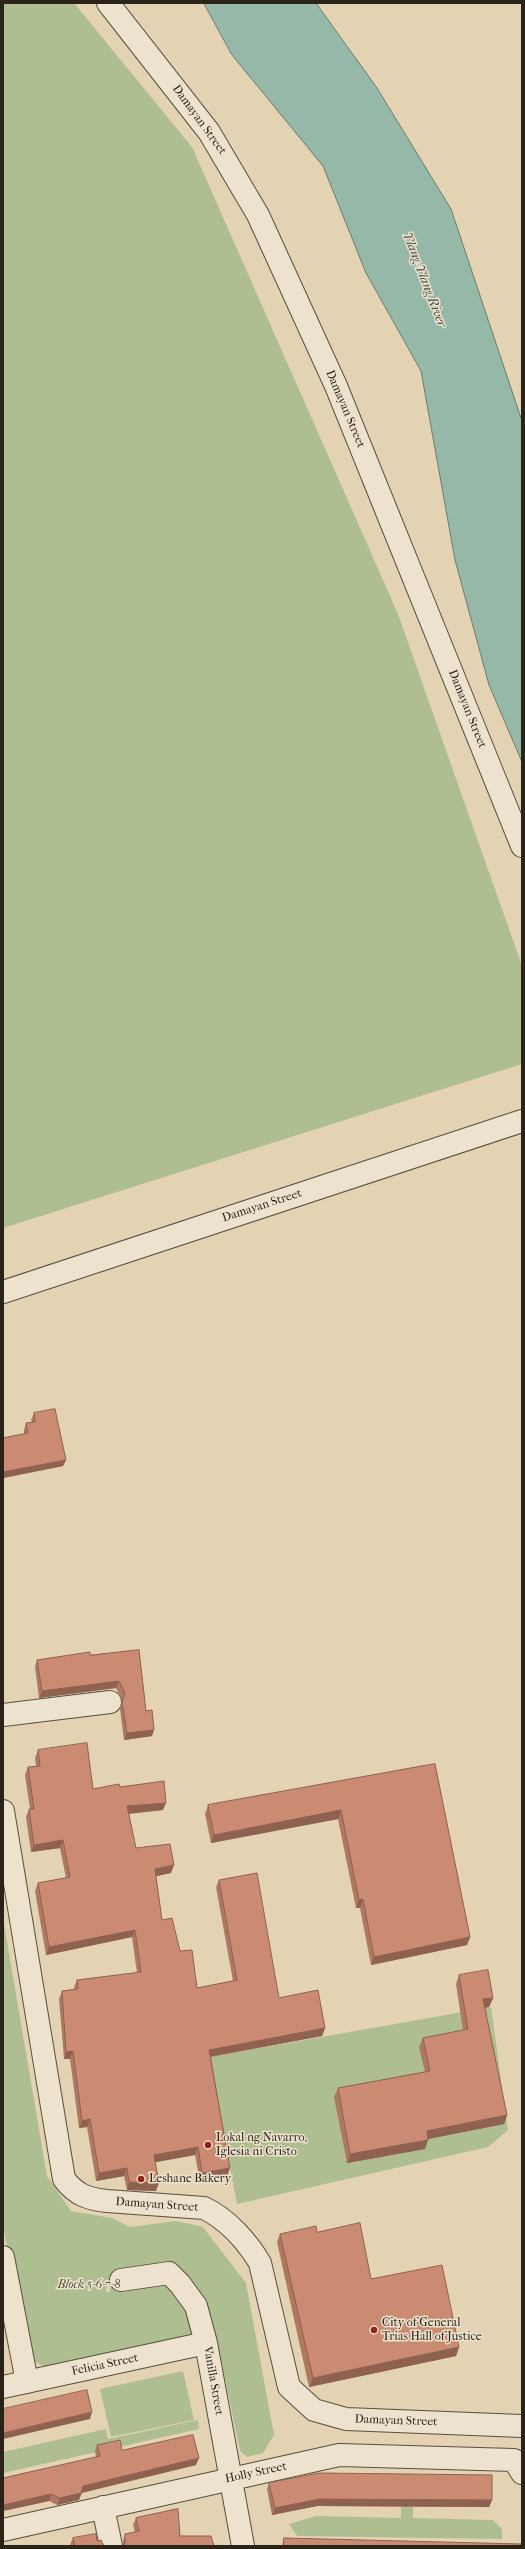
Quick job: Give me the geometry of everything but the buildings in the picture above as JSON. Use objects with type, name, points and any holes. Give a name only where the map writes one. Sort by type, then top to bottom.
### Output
[{"type":"street","name":"Damayan Street","points":[[108,3],[209,132],[258,215],[336,386],[522,846]]},
{"type":"street","name":"Damayan Street","points":[[3,1292],[522,1121]]},
{"type":"street","points":[[3,1715],[110,1702]]},
{"type":"street","name":"Damayan Street","points":[[3,1810],[64,2179],[73,2192],[92,2199],[107,2201],[204,2208],[235,2232],[250,2246],[260,2264],[289,2387],[314,2410],[346,2419],[522,2426]]},
{"type":"street","points":[[3,2257],[27,2382]]},
{"type":"street","name":"Vanilla Street","points":[[120,2280],[168,2273],[180,2284],[196,2306],[206,2342],[243,2546]]},
{"type":"street","name":"Felicia Street","points":[[3,2388],[206,2342]]},
{"type":"street","name":"Holly Street","points":[[3,2530],[230,2478],[339,2455],[518,2466]]},
{"type":"street","points":[[103,2507],[111,2546]]},
{"type":"green space","points":[[3,3],[74,3],[192,147],[398,614],[522,966],[522,1064],[3,1228]]},
{"type":"green space","name":"Block 5-6-7-8","points":[[3,1918],[47,2176],[71,2211],[112,2218],[130,2227],[176,2221],[203,2227],[246,2283],[274,2435],[263,2453],[247,2457],[240,2451],[215,2331],[45,2367],[32,2360],[3,2227]]},
{"type":"green space","points":[[491,2007],[508,2130],[488,2147],[237,2204],[209,2057]]},
{"type":"green space","points":[[183,2371],[194,2420],[111,2437],[100,2389]]},
{"type":"green space","points":[[198,2420],[199,2429],[3,2473],[3,2452],[106,2429],[108,2439]]},
{"type":"green space","points":[[401,2474],[413,2474],[413,2518],[493,2520],[502,2529],[502,2539],[297,2536],[289,2524],[316,2516],[401,2518]]},
{"type":"water","name":"Ylang-Ylang River","points":[[204,3],[316,3],[377,88],[451,209],[522,421],[522,762],[489,685],[455,560],[421,371],[366,273],[323,166],[232,55]]},
{"type":"place","name":"Lokal ng Navarro, Iglesia ni Cristo","points":[[208,2145]]},
{"type":"place","name":"Leshane Bakery","points":[[141,2179]]},
{"type":"place","name":"City of General Trias Hall of Justice","points":[[374,2330]]}]
